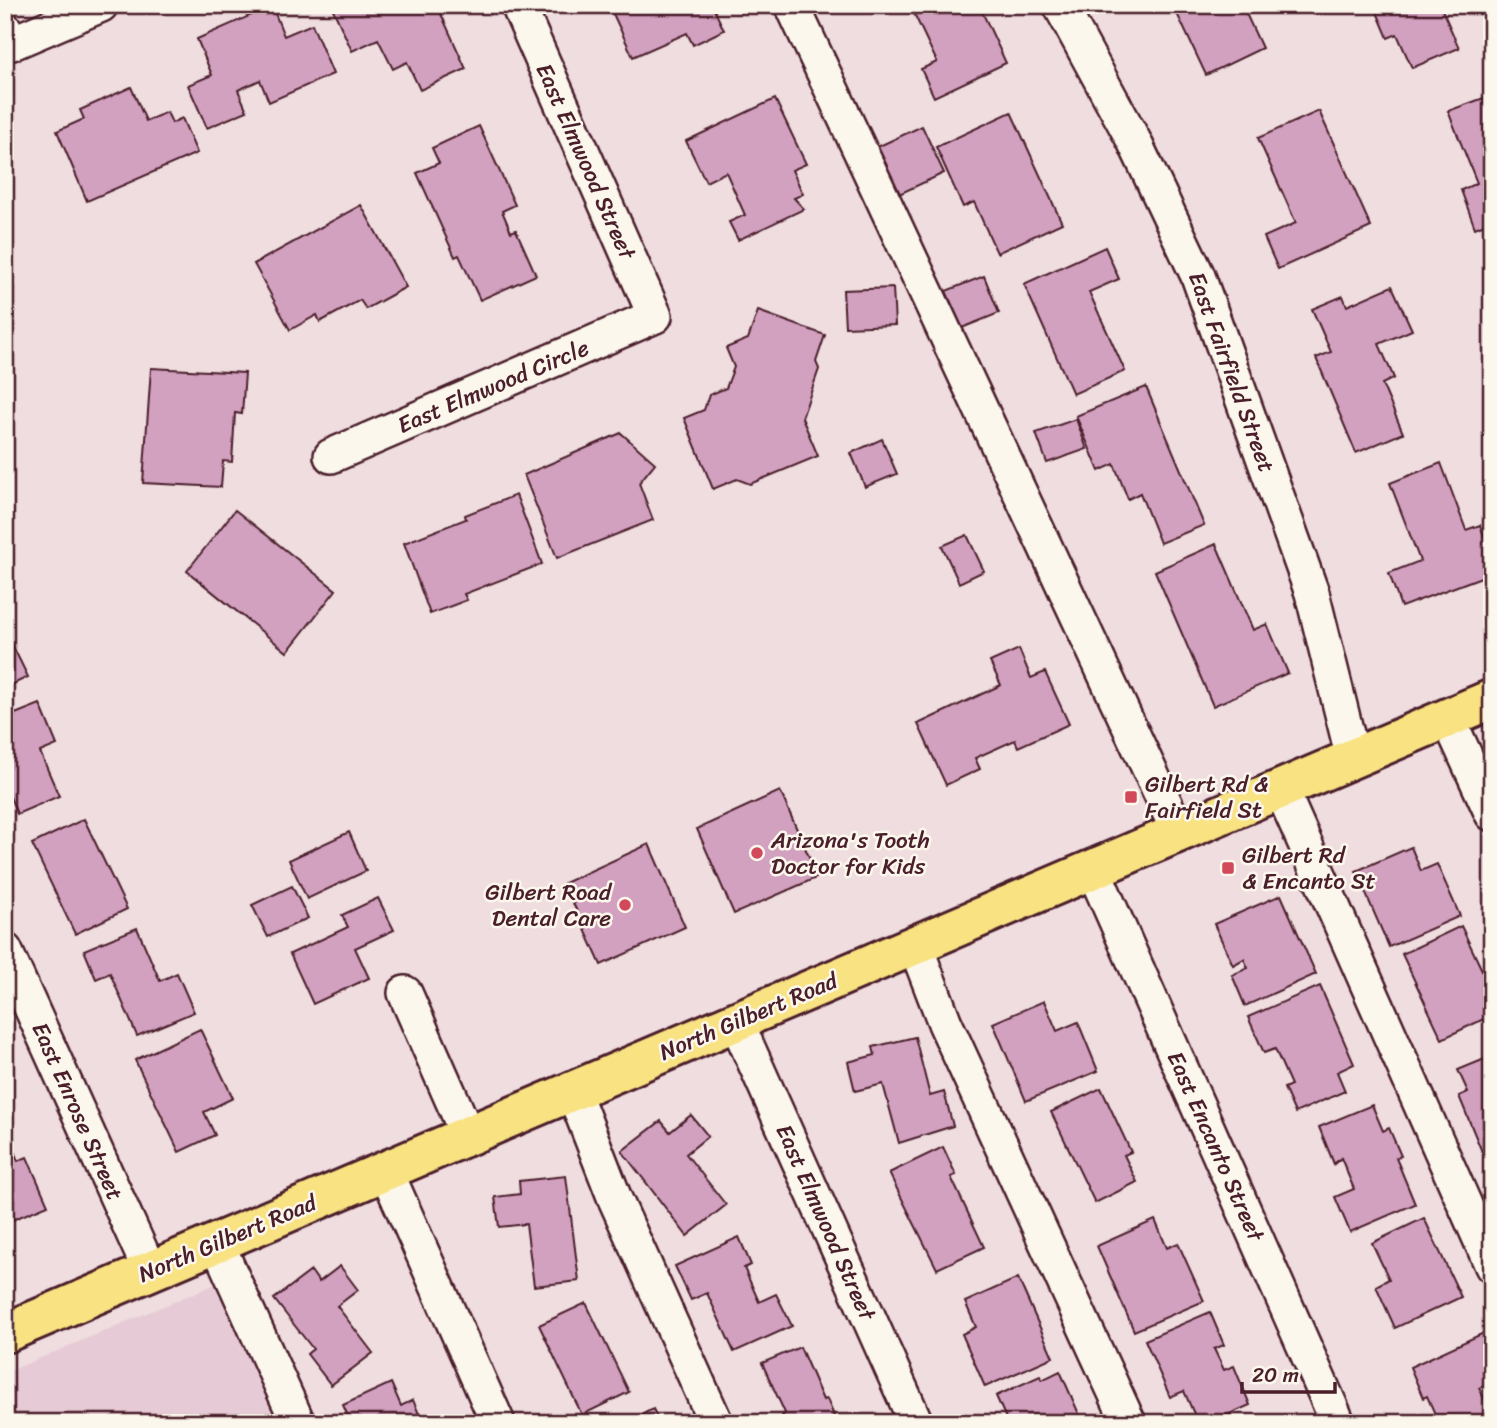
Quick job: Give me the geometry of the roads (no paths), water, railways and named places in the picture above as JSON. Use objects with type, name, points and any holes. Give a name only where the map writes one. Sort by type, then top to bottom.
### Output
[{"type":"main road","name":"North Gilbert Road","points":[[5,1333],[1492,699]]},
{"type":"street","points":[[9,36],[101,5]]},
{"type":"street","name":"East Elmwood Street","points":[[518,5],[655,316]]},
{"type":"street","points":[[792,5],[1179,833]]},
{"type":"street","name":"East Fairfield Street","points":[[1060,5],[1133,141],[1198,276],[1312,593],[1353,758]]},
{"type":"street","name":"East Elmwood Circle","points":[[331,456],[655,316]]},
{"type":"street","points":[[1448,718],[1492,814]]},
{"type":"street","points":[[1281,789],[1492,1266]]},
{"type":"street","name":"East Encanto Street","points":[[1093,869],[1338,1423]]},
{"type":"street","points":[[915,945],[946,1023],[1129,1423]]},
{"type":"street","name":"East Enrose Street","points":[[5,950],[150,1271]]},
{"type":"street","points":[[405,993],[468,1136]]},
{"type":"street","name":"East Elmwood Street","points":[[736,1021],[916,1423]]},
{"type":"street","points":[[573,1090],[615,1199],[716,1423]]},
{"type":"street","points":[[386,1171],[498,1423]]},
{"type":"street","points":[[217,1243],[298,1423]]},
{"type":"place","name":"Gilbert Rd & Fairfield St","points":[[1131,797]]},
{"type":"place","name":"Arizona's Tooth Doctor for Kids","points":[[757,853]]},
{"type":"place","name":"Gilbert Rd & Encanto St","points":[[1228,868]]},
{"type":"place","name":"Gilbert Road Dental Care","points":[[625,905]]}]
